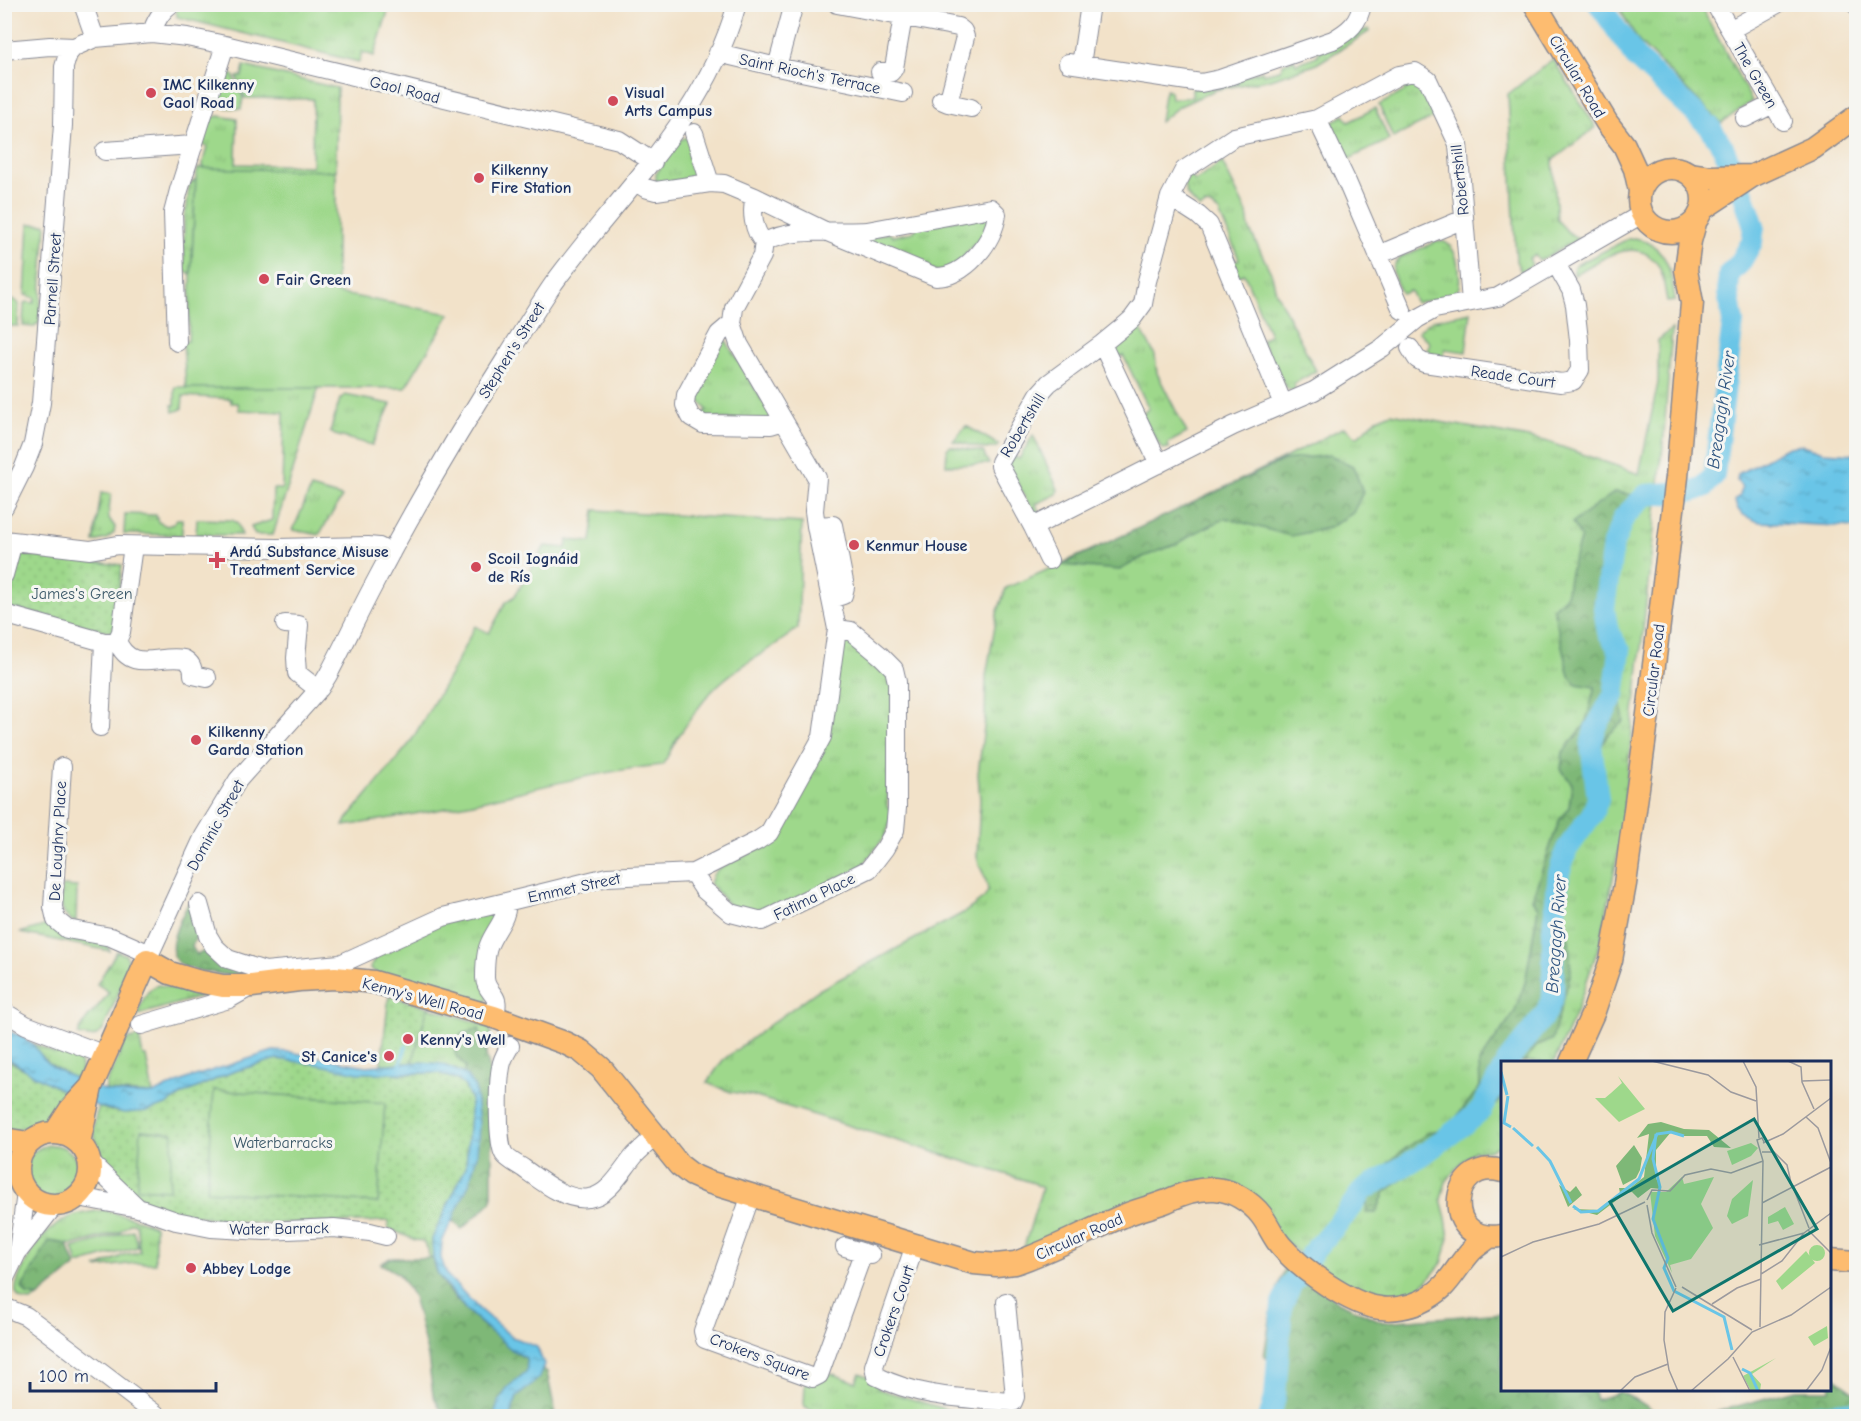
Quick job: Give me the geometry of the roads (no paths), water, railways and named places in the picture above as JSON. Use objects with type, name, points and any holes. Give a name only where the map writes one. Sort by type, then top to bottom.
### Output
[{"type":"main road","name":"Circular Road","points":[[1535,4],[1607,123],[1624,145],[1635,169],[1640,191]]},
{"type":"main road","points":[[1748,177],[1700,176],[1669,168],[1654,173],[1643,184],[1640,191],[1642,214],[1646,221],[1659,230],[1682,231],[1748,177],[1813,148],[1857,117]]},
{"type":"main road","name":"Circular Road","points":[[1624,145],[1648,160],[1669,168]]},
{"type":"main road","points":[[1700,176],[1696,180],[1703,194],[1705,210]]},
{"type":"main road","name":"Circular Road","points":[[1571,1061],[1594,1011],[1611,960],[1621,906],[1648,714],[1677,477],[1692,303],[1686,270],[1690,241],[1705,210]]},
{"type":"main road","name":"Circular Road","points":[[1659,230],[1686,270]]},
{"type":"main road","name":"Kenny's Well Road","points":[[149,957],[170,973],[223,986],[252,986],[335,978],[374,982],[494,1017],[565,1043],[581,1051],[601,1068],[680,1165]]},
{"type":"main road","name":"Dominic Street","points":[[55,1133],[80,1108],[149,957]]},
{"type":"main road","name":"Dominic Street","points":[[80,1108],[85,1153]]},
{"type":"main road","points":[[55,1133],[72,1138],[85,1153],[90,1175],[86,1187],[78,1197],[71,1202],[54,1206],[34,1200],[16,1176],[18,1162],[28,1143],[36,1138],[55,1133]]},
{"type":"main road","points":[[4,1139],[28,1143]]},
{"type":"main road","name":"Circular Road","points":[[680,1165],[692,1175],[708,1182],[751,1196],[974,1263],[996,1265],[1015,1263],[1180,1194],[1200,1189],[1226,1191],[1252,1205],[1279,1244],[1323,1281],[1358,1302],[1379,1308],[1396,1308],[1418,1303],[1443,1288],[1471,1251],[1496,1236]]},
{"type":"main road","points":[[1443,1288],[1462,1246],[1464,1232],[1458,1209],[1458,1198],[1462,1187],[1468,1178],[1478,1172],[1498,1168]]},
{"type":"main road","name":"Circular Road","points":[[1462,1219],[1478,1234],[1496,1236]]},
{"type":"main road","points":[[1831,1260],[1857,1262]]},
{"type":"street","points":[[83,4],[96,38]]},
{"type":"street","points":[[152,33],[154,26],[171,4]]},
{"type":"street","name":"Stephen's Street","points":[[391,554],[487,388],[554,284],[653,162],[688,113],[718,53],[737,4]]},
{"type":"street","points":[[777,67],[794,4]]},
{"type":"street","points":[[837,4],[958,27],[963,31],[965,37],[945,101],[970,108]]},
{"type":"street","points":[[1090,4],[1075,64],[1201,83],[1220,79],[1333,40],[1350,31],[1360,15],[1362,4]]},
{"type":"street","name":"The Green","points":[[1715,4],[1783,121]]},
{"type":"street","name":"The Green","points":[[1730,30],[1774,6]]},
{"type":"street","points":[[880,72],[887,74],[894,68],[903,17]]},
{"type":"street","name":"Gaol Road","points":[[74,47],[96,38],[152,33],[187,37],[619,140],[653,162]]},
{"type":"street","points":[[4,50],[53,45],[74,47]]},
{"type":"street","points":[[177,342],[182,279],[173,213],[225,45]]},
{"type":"street","name":"Parnell Street","points":[[4,507],[33,444],[44,390],[63,125],[64,66],[68,54],[74,47]]},
{"type":"street","name":"Saint Rioch's Terrace","points":[[718,53],[903,93]]},
{"type":"street","name":"Robertshill","points":[[1049,560],[1000,462],[1039,394],[1049,383],[1132,319],[1143,304],[1170,197],[1184,170],[1234,137],[1317,119],[1399,75],[1415,72],[1428,80],[1458,144],[1471,302]]},
{"type":"street","points":[[1745,118],[1773,104]]},
{"type":"street","points":[[1317,119],[1402,310]]},
{"type":"street","points":[[694,133],[710,183]]},
{"type":"street","points":[[105,151],[193,145]]},
{"type":"street","points":[[636,182],[656,191],[710,183],[724,184],[825,231],[936,277],[946,277],[967,266],[987,243],[996,224],[997,214],[992,208],[867,231],[825,231],[777,235],[764,242]]},
{"type":"street","points":[[693,873],[757,841],[769,832],[822,737],[837,629],[831,599],[832,566],[816,526],[814,511],[817,478],[739,344],[732,323],[734,308],[762,256],[764,242],[758,235],[752,208],[755,197]]},
{"type":"street","points":[[1170,197],[1209,225],[1283,404]]},
{"type":"street","points":[[1033,527],[1233,426],[1314,391],[1382,348],[1417,319],[1435,309],[1498,297],[1642,214]]},
{"type":"street","points":[[1378,255],[1464,219]]},
{"type":"street","name":"Reade Court","points":[[1410,348],[1418,360],[1424,363],[1561,383],[1573,381],[1580,370],[1575,304],[1571,290],[1556,264]]},
{"type":"street","points":[[732,323],[719,334],[686,396],[685,405],[691,417],[703,424],[771,425],[784,421]]},
{"type":"street","points":[[1102,344],[1159,464]]},
{"type":"street","points":[[4,575],[9,541],[90,550],[118,545],[278,548],[368,546],[379,547],[391,554]]},
{"type":"street","points":[[100,727],[111,641],[121,632],[134,546]]},
{"type":"street","name":"Dominic Street","points":[[149,957],[204,836],[238,780],[320,688],[391,554]]},
{"type":"street","points":[[4,614],[111,641],[131,658],[184,659],[193,668],[193,675],[207,678]]},
{"type":"street","points":[[285,624],[299,625],[297,673],[320,688]]},
{"type":"street","name":"Fatima Place","points":[[693,873],[704,890],[731,913],[762,921],[869,869],[885,848],[895,830],[897,808],[897,682],[894,669],[881,656],[851,631],[837,629]]},
{"type":"street","name":"De Loughry Place","points":[[62,767],[53,907],[57,920],[67,929],[111,937],[149,957]]},
{"type":"street","name":"Emmet Street","points":[[494,1017],[498,1006],[496,998],[485,981],[488,948],[505,915],[506,902],[608,877],[693,873]]},
{"type":"street","points":[[199,904],[202,942],[214,946],[228,958],[265,971],[340,964],[443,917],[506,902]]},
{"type":"street","name":"Kenny's Well Road","points":[[141,1025],[229,999],[252,986]]},
{"type":"street","points":[[4,1012],[26,1024],[105,1055]]},
{"type":"street","points":[[510,1047],[501,1067],[499,1086],[500,1139],[504,1154],[554,1190],[577,1198],[590,1198],[602,1193],[615,1182],[655,1136]]},
{"type":"street","name":"Water Barrack","points":[[85,1153],[138,1208]]},
{"type":"street","points":[[16,1176],[17,1253]]},
{"type":"street","name":"Crokers Square","points":[[751,1196],[703,1331],[705,1339],[813,1378],[819,1375],[867,1254],[845,1247]]},
{"type":"street","name":"Water Barrack","points":[[78,1197],[138,1208],[176,1221],[211,1228],[265,1231],[334,1228],[386,1236]]},
{"type":"street","points":[[4,1280],[17,1253],[54,1206]]},
{"type":"street","name":"Crokers Court","points":[[915,1245],[874,1366],[876,1376],[897,1386],[935,1396],[1013,1402],[1015,1397],[1005,1302]]},
{"type":"street","points":[[4,1307],[26,1316],[41,1327],[139,1411],[158,1416]]},
{"type":"water","points":[[1802,445],[1823,452],[1856,454],[1856,527],[1760,522],[1747,517],[1738,509],[1735,500],[1740,496],[1742,487],[1737,481],[1738,474],[1788,447]]},
{"type":"water","points":[[4,1030],[25,1037],[26,1041],[32,1043],[54,1068],[106,1091],[131,1094],[153,1094],[189,1078],[273,1051],[366,1066],[421,1062],[442,1064],[466,1075],[475,1088],[479,1124],[477,1155],[469,1184],[442,1242],[441,1258],[447,1275],[479,1309],[512,1337],[537,1347],[544,1364],[539,1378],[517,1397],[510,1416],[494,1416],[498,1403],[507,1388],[527,1371],[526,1358],[512,1350],[466,1310],[438,1274],[433,1258],[432,1239],[466,1167],[471,1100],[465,1086],[458,1080],[439,1073],[358,1073],[277,1059],[232,1072],[183,1094],[166,1105],[148,1111],[124,1113],[99,1107],[69,1094],[5,1056]]},
{"type":"waterway","name":"Breagagh River","points":[[1508,1061],[1546,1013],[1553,996],[1553,929],[1559,873],[1567,849],[1592,814],[1598,799],[1591,745],[1595,729],[1614,695],[1620,651],[1608,632],[1604,609],[1613,544],[1624,517],[1646,495],[1693,491],[1704,487],[1714,475],[1733,322],[1728,293],[1729,274],[1740,263],[1752,242],[1754,226],[1723,147],[1710,127],[1637,59],[1599,4]]},
{"type":"waterway","points":[[399,1068],[406,1046]]},
{"type":"waterway","name":"Breagagh River","points":[[1270,1416],[1275,1398],[1282,1304],[1311,1254],[1345,1215],[1362,1191],[1421,1156],[1481,1110],[1501,1073]]},
{"type":"waterway","name":"Breagagh River","points":[[1807,1416],[1856,1411]]},
{"type":"place","name":"IMC Kilkenny Gaol Road","points":[[151,93]]},
{"type":"place","name":"Visual Arts Campus","points":[[613,101]]},
{"type":"place","name":"Kilkenny Fire Station","points":[[479,178]]},
{"type":"place","name":"Fair Green","points":[[264,279]]},
{"type":"place","name":"Kenmur House","points":[[854,545]]},
{"type":"place","name":"Ardú Substance Misuse Treatment Service","points":[[217,560]]},
{"type":"place","name":"Scoil Iognáid de Rís","points":[[476,567]]},
{"type":"place","name":"Kilkenny Garda Station","points":[[196,740]]},
{"type":"place","name":"Kenny's Well","points":[[408,1039]]},
{"type":"place","name":"St Canice's","points":[[389,1056]]},
{"type":"place","name":"Abbey Lodge","points":[[191,1268]]},
{"type":"park label","name":"James's Green","points":[[82,593]]},
{"type":"park label","name":"Waterbarracks","points":[[283,1142]]}]
